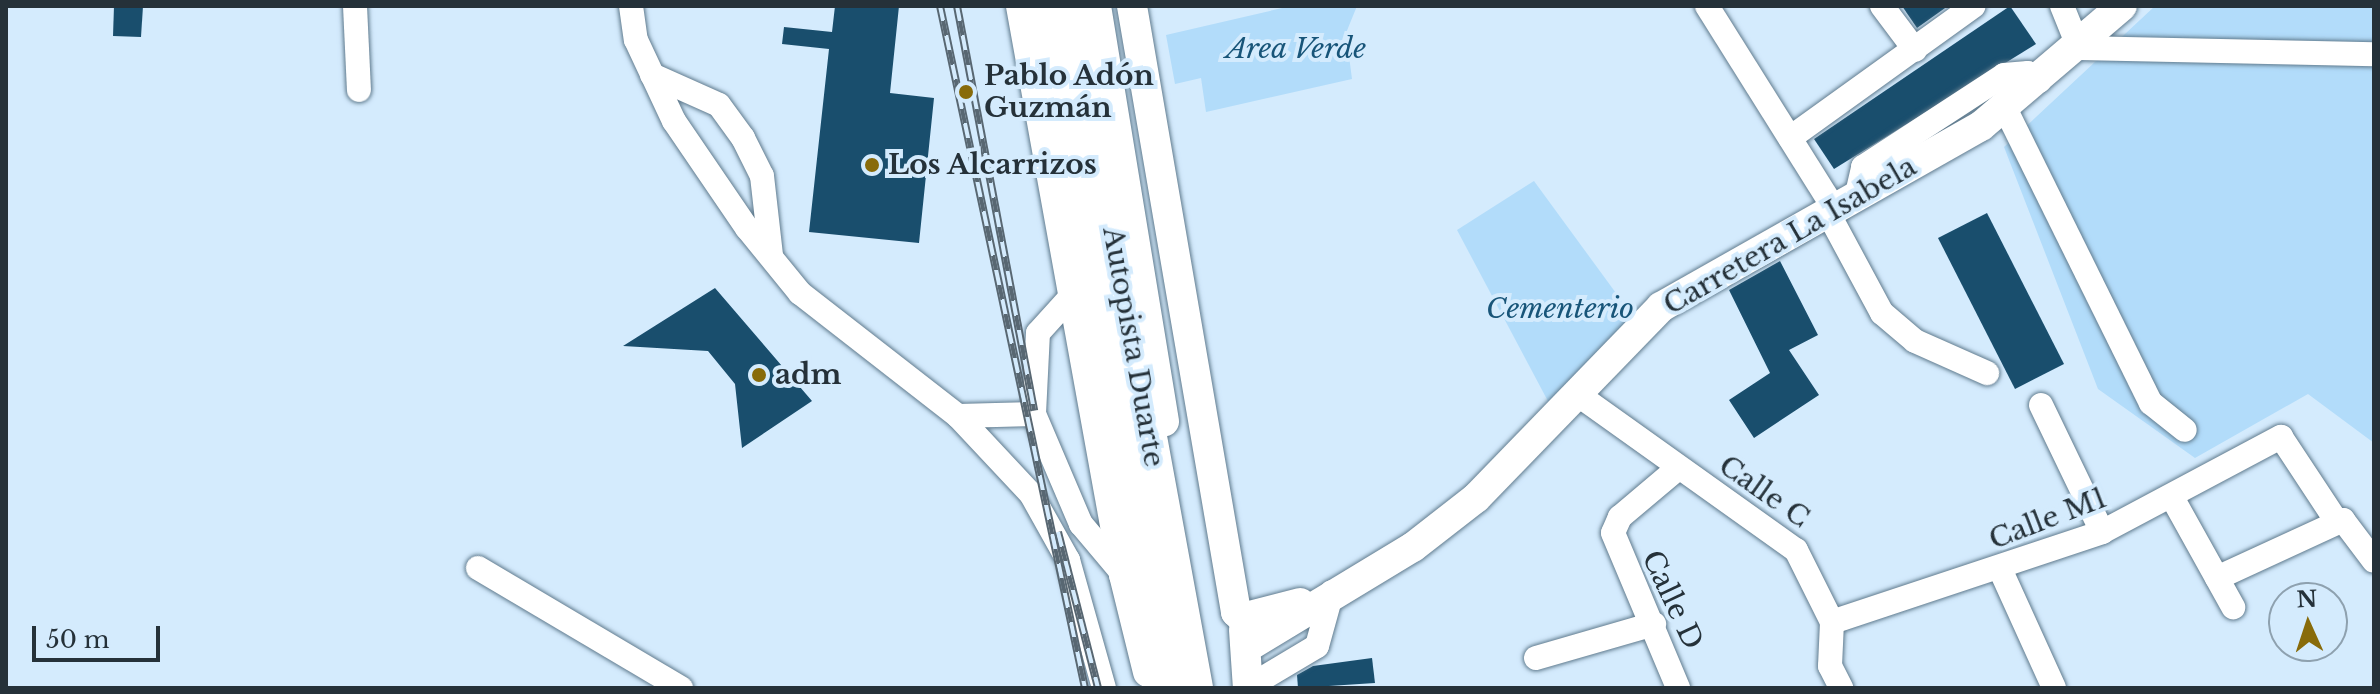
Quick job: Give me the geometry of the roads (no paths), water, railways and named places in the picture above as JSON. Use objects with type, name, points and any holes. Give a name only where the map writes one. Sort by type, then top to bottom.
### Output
[{"type":"highway","name":"Autopista Duarte","points":[[1041,6],[1145,490],[1195,688]]},
{"type":"highway","name":"Autopista Duarte","points":[[1070,6],[1145,490]]},
{"type":"highway","points":[[1145,490],[1167,688]]},
{"type":"main road","points":[[1021,6],[1124,575],[1153,688]]},
{"type":"main road","points":[[1096,6],[1203,688]]},
{"type":"main road","points":[[1132,6],[1242,618]]},
{"type":"main road","points":[[1145,6],[1201,304],[1253,686]]},
{"type":"main road","name":"Carretera La Isabela","points":[[1327,595],[1413,547],[1476,498],[1661,307],[2005,108],[2079,48],[2122,6]]},
{"type":"main road","points":[[1237,576],[1267,599],[1327,595]]},
{"type":"main road","points":[[1242,618],[1327,595]]},
{"type":"main road","points":[[1246,648],[1327,595]]},
{"type":"street","points":[[355,6],[359,90]]},
{"type":"street","points":[[631,6],[652,75],[711,180],[800,293],[958,416],[1002,455],[1054,528],[1104,688]]},
{"type":"street","points":[[1707,6],[1790,138],[1839,204],[1882,313],[1915,341],[1987,373]]},
{"type":"street","points":[[1882,6],[1915,50]]},
{"type":"street","points":[[1790,138],[1974,6]]},
{"type":"street","points":[[2062,6],[2079,48],[2374,54]]},
{"type":"street","points":[[1839,204],[1863,167],[2004,75],[2028,73],[2040,81]]},
{"type":"street","points":[[652,75],[719,105],[743,138],[762,176],[771,255]]},
{"type":"street","points":[[2005,108],[2151,403],[2185,430]]},
{"type":"street","points":[[1075,292],[1038,333],[1034,414],[1081,524],[1124,575]]},
{"type":"street","name":"Calle C","points":[[1577,394],[1677,469],[1796,550],[1832,622],[1831,681]]},
{"type":"street","points":[[2041,405],[2102,532]]},
{"type":"street","points":[[958,416],[1034,414]]},
{"type":"street","name":"Calle M1","points":[[1832,622],[2001,571],[2102,532],[2173,499],[2272,440],[2286,440],[2337,522]]},
{"type":"street","name":"Calle D","points":[[1677,469],[1620,517],[1613,533],[1654,624],[1678,688]]},
{"type":"street","points":[[2173,499],[2233,607]]},
{"type":"street","points":[[2217,578],[2337,522],[2353,529],[2374,561]]},
{"type":"street","points":[[478,568],[681,688]]},
{"type":"street","points":[[2001,571],[2054,688]]},
{"type":"street","points":[[1253,686],[1317,646],[1329,626],[1327,595]]},
{"type":"street","points":[[1536,658],[1654,624]]},
{"type":"railway","points":[[940,6],[1085,688]]},
{"type":"railway","points":[[957,6],[1034,411]]},
{"type":"railway","points":[[1058,532],[1098,688]]},
{"type":"place","name":"Pablo Adón Guzmán","points":[[966,92]]},
{"type":"place","name":"Los Alcarrizos","points":[[872,165]]},
{"type":"place","name":"adm","points":[[759,375]]},
{"type":"park label","name":"Area Verde","points":[[1296,49]]},
{"type":"park label","name":"Cementerio","points":[[1560,309]]}]
